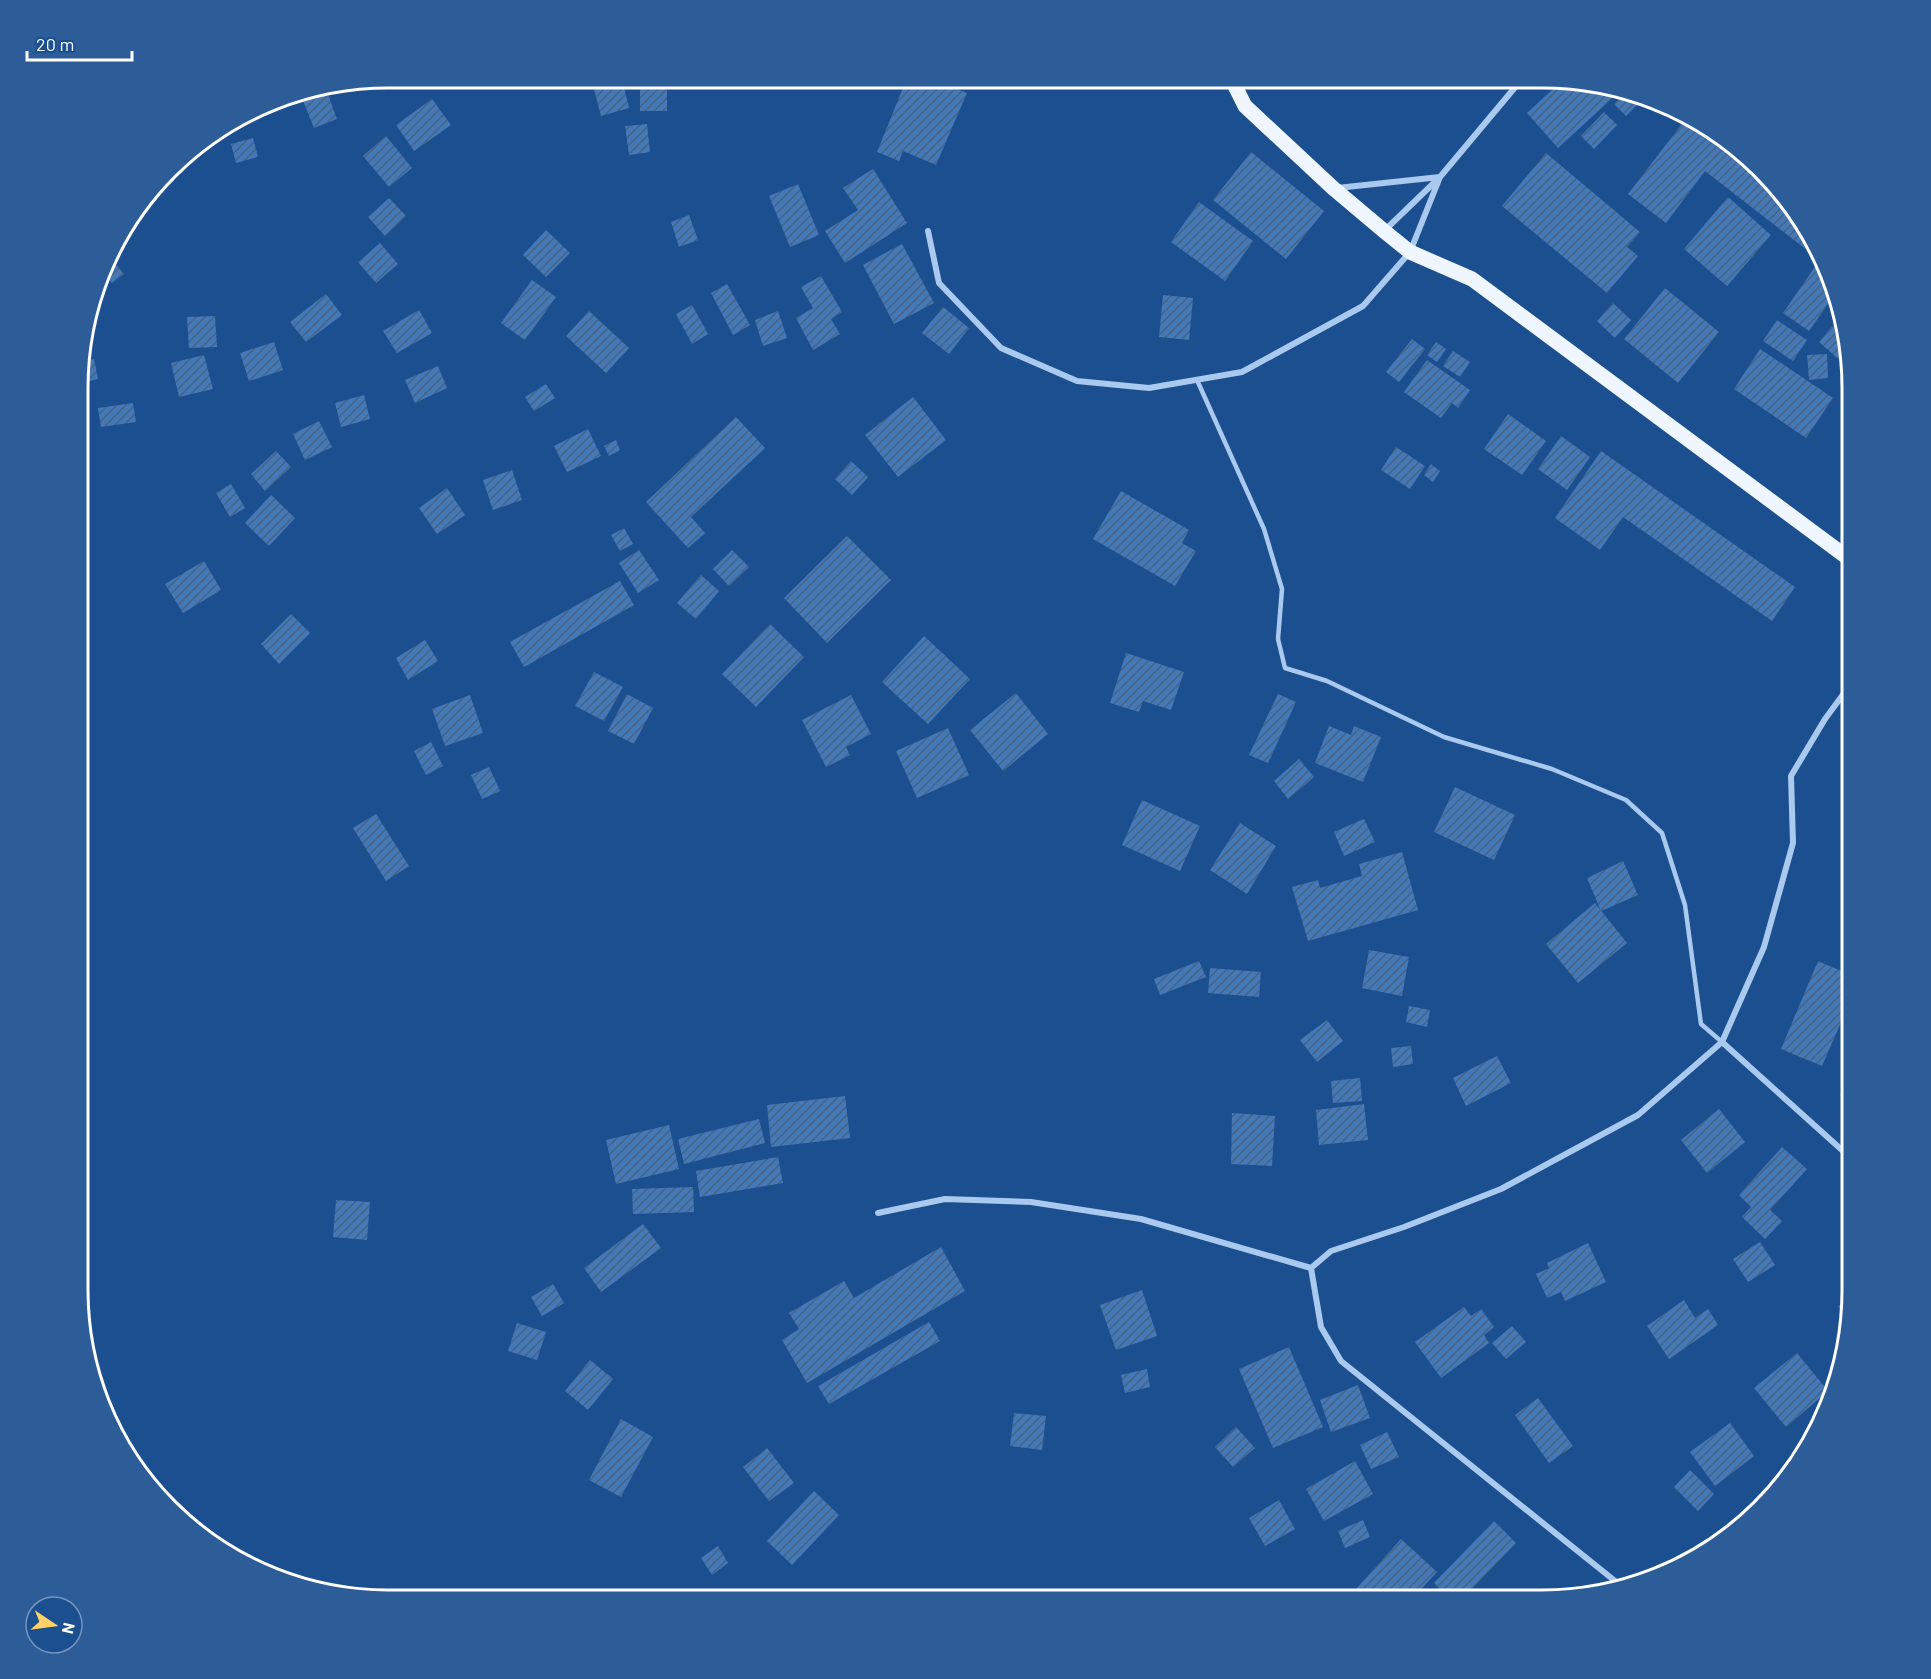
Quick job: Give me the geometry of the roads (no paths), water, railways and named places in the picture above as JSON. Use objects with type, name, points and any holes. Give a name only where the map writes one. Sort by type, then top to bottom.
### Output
[{"type":"main road","points":[[1236,88],[1245,106],[1333,188],[1410,252],[1472,279],[1842,554]]},
{"type":"street","points":[[1384,231],[1440,177],[1514,88]]},
{"type":"street","points":[[1333,188],[1440,177]]},
{"type":"street","points":[[928,231],[939,283],[1001,348],[1077,381],[1149,388],[1242,372],[1363,306],[1410,252],[1440,177]]},
{"type":"street","points":[[1311,1268],[1331,1251],[1404,1227],[1501,1188],[1638,1115],[1722,1042],[1764,947],[1793,843],[1791,776],[1842,695]]},
{"type":"street","points":[[1722,1042],[1842,1150]]},
{"type":"street","points":[[878,1213],[945,1199],[1031,1202],[1141,1219],[1311,1268]]},
{"type":"street","points":[[1311,1268],[1321,1327],[1341,1361],[1615,1581]]},
{"type":"lane","points":[[1197,380],[1264,529],[1282,589],[1278,639],[1285,668],[1327,681],[1444,737],[1552,769],[1626,801],[1662,833],[1685,905],[1701,1024],[1722,1042]]}]
